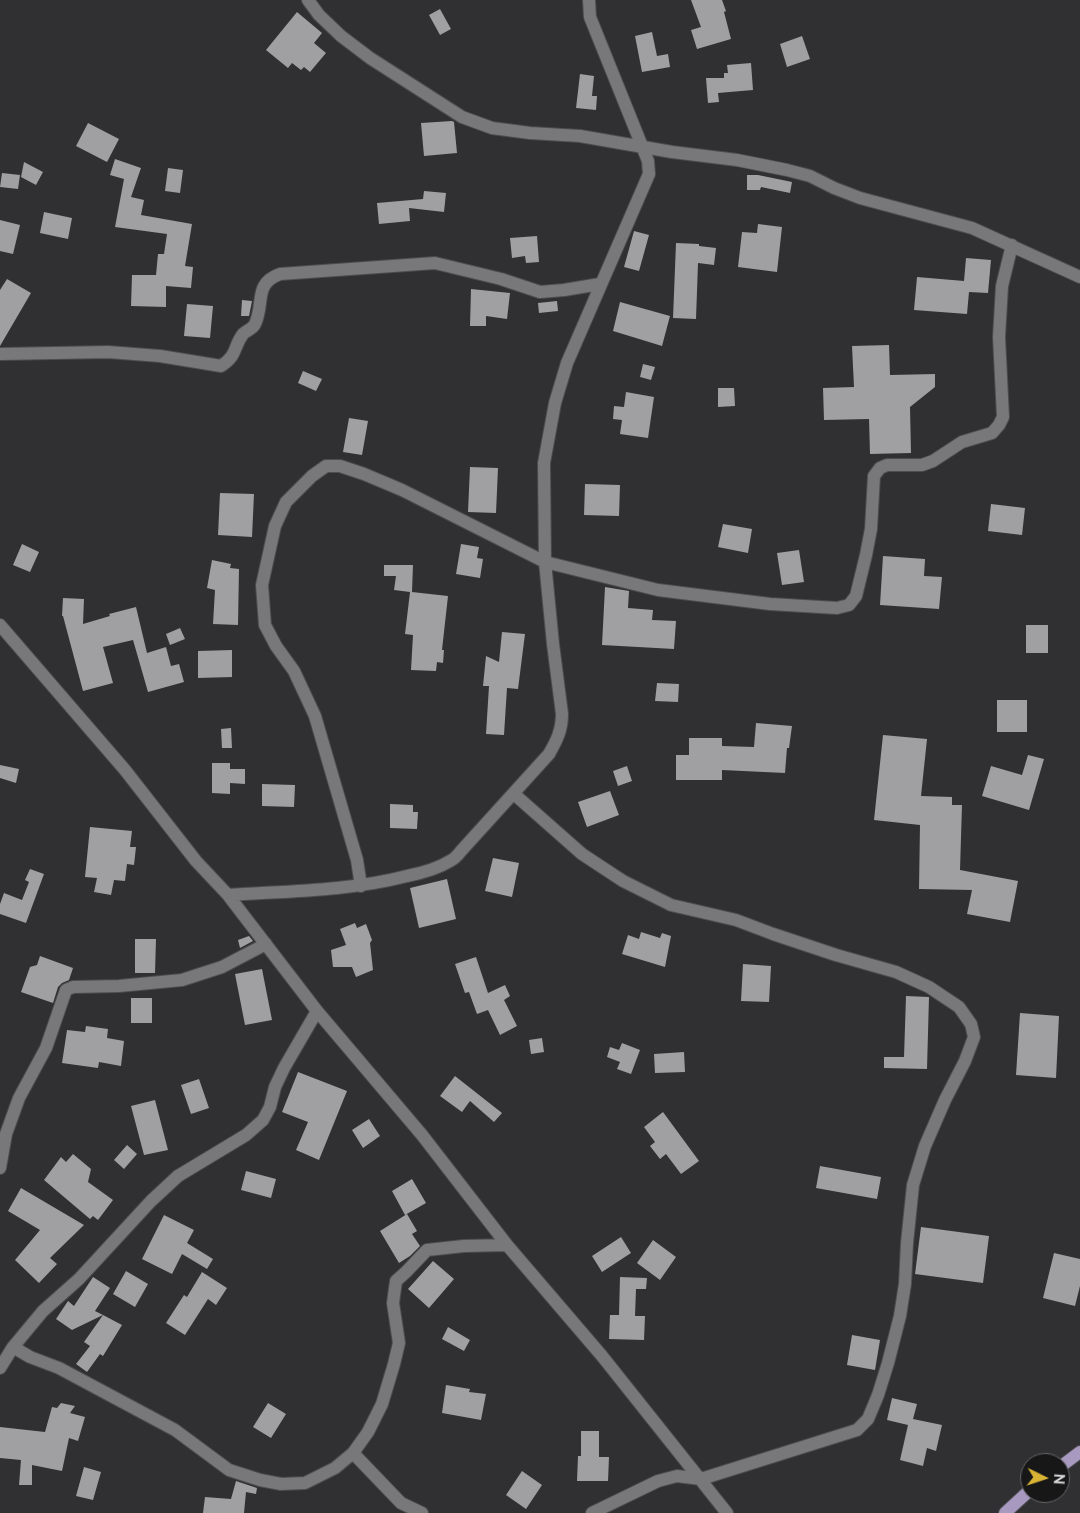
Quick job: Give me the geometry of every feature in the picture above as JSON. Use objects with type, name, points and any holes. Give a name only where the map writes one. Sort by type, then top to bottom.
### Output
[{"type":"main road","points":[[1005,1513],[1020,1499]]},
{"type":"street","points":[[308,0],[326,22],[362,52],[462,116],[492,128],[530,133],[580,136],[737,160],[787,170],[810,176],[860,198],[972,228],[1080,277]]},
{"type":"street","points":[[228,895],[361,886],[427,872],[452,861],[549,754],[558,738],[562,725],[546,562],[544,463],[555,403],[566,363],[649,174],[648,161],[590,17],[589,0]]},
{"type":"street","points":[[361,886],[357,860],[315,716],[294,671],[276,646],[265,625],[262,585],[275,526],[286,502],[312,476],[326,466],[340,466],[402,490],[546,562],[658,590],[770,604],[837,608],[850,605],[856,596],[866,555],[871,529],[874,476],[880,468],[888,465],[922,466],[962,442],[992,433],[1003,418],[999,337],[1002,286],[1012,245]]},
{"type":"street","points":[[0,354],[108,352],[160,356],[221,366],[234,355],[243,335],[255,325],[263,284],[280,274],[435,263],[501,279],[540,292],[600,284]]},
{"type":"street","points":[[0,625],[125,770],[196,861],[228,895],[317,1011],[422,1135],[506,1245],[602,1356],[727,1513]]},
{"type":"street","points":[[514,794],[582,854],[623,881],[671,905],[736,920],[836,955],[896,972],[929,987],[959,1007],[971,1024],[974,1038],[925,1146],[913,1186],[905,1284],[900,1316],[888,1363],[868,1419],[857,1430],[702,1480],[677,1476],[658,1481],[592,1513]]},
{"type":"street","points":[[0,1168],[6,1134],[20,1098],[46,1048],[66,990],[73,987],[120,986],[182,980],[222,968],[266,944]]},
{"type":"street","points":[[0,1368],[13,1347],[43,1311],[79,1279],[171,1182],[246,1135],[263,1120],[270,1107],[275,1087],[284,1068],[317,1011]]},
{"type":"street","points":[[13,1347],[30,1357],[59,1368],[175,1430],[229,1470],[260,1480],[281,1484],[305,1484],[335,1468],[353,1453],[368,1432],[382,1404],[399,1343],[393,1303],[396,1281],[427,1250],[464,1246],[506,1245]]},
{"type":"street","points":[[353,1453],[402,1503],[422,1513]]},
{"type":"building","points":[[691,0],[722,0],[731,39],[697,49],[691,30],[701,27]]},
{"type":"building","points":[[440,9],[451,29],[440,35],[429,15]]},
{"type":"building","points":[[297,12],[322,33],[314,43],[326,53],[310,72],[304,67],[301,70],[292,63],[288,68],[266,50]]},
{"type":"building","points":[[652,32],[657,56],[668,54],[670,67],[642,72],[635,36]]},
{"type":"building","points":[[802,36],[810,59],[787,67],[780,44]]},
{"type":"building","points":[[751,63],[753,90],[718,93],[719,102],[708,103],[706,78],[724,78],[724,73],[728,73],[727,65]]},
{"type":"building","points":[[580,74],[594,76],[592,96],[597,96],[596,110],[576,108]]},
{"type":"building","points":[[454,122],[457,153],[424,156],[421,123]]},
{"type":"building","points":[[88,123],[119,139],[107,162],[76,146]]},
{"type":"building","points":[[115,159],[141,168],[131,197],[144,200],[141,215],[192,224],[185,266],[193,267],[191,288],[166,286],[166,307],[131,306],[132,275],[156,275],[158,254],[164,254],[167,234],[115,227],[124,179],[110,175]]},
{"type":"building","points":[[24,162],[43,172],[36,185],[21,177]]},
{"type":"building","points":[[168,168],[183,170],[180,193],[165,191]]},
{"type":"building","points":[[2,173],[20,175],[18,189],[0,187]]},
{"type":"building","points":[[747,175],[758,175],[792,182],[790,193],[761,187],[760,190],[747,190]]},
{"type":"building","points":[[424,191],[446,193],[444,212],[409,208],[410,221],[379,224],[377,203],[423,199]]},
{"type":"building","points":[[44,212],[72,218],[68,239],[40,233]]},
{"type":"building","points":[[0,220],[20,225],[13,254],[0,251]]},
{"type":"building","points":[[758,224],[782,227],[777,272],[738,267],[742,232],[757,233]]},
{"type":"building","points":[[634,231],[649,235],[639,271],[624,267]]},
{"type":"building","points":[[537,236],[539,262],[526,263],[525,256],[512,258],[510,238]]},
{"type":"building","points":[[676,243],[699,244],[699,246],[716,248],[714,265],[698,263],[696,319],[673,318]]},
{"type":"building","points":[[966,258],[991,260],[988,293],[969,292],[967,314],[914,310],[917,277],[964,281]]},
{"type":"building","points":[[7,279],[31,293],[0,346],[0,290]]},
{"type":"building","points":[[471,289],[510,293],[507,319],[486,316],[486,326],[470,326]]},
{"type":"building","points":[[242,300],[252,301],[249,316],[241,316]]},
{"type":"building","points":[[557,301],[558,311],[539,313],[538,303]]},
{"type":"building","points":[[620,302],[670,316],[662,346],[613,331]]},
{"type":"building","points":[[187,304],[213,306],[210,338],[184,336]]},
{"type":"building","points":[[889,345],[890,375],[935,374],[935,387],[910,407],[911,453],[870,454],[869,419],[824,420],[823,388],[854,387],[852,346]]},
{"type":"building","points":[[643,364],[655,367],[651,380],[640,377]]},
{"type":"building","points":[[303,371],[322,379],[316,391],[298,383]]},
{"type":"building","points":[[718,388],[734,388],[735,406],[718,407]]},
{"type":"building","points":[[626,392],[654,397],[648,438],[620,434],[622,420],[613,419],[614,406],[624,407]]},
{"type":"building","points":[[349,418],[368,421],[362,455],[343,452]]},
{"type":"building","points":[[470,467],[498,468],[496,513],[468,512]]},
{"type":"building","points":[[585,484],[620,485],[619,516],[584,515]]},
{"type":"building","points":[[220,493],[254,494],[252,537],[218,535]]},
{"type":"building","points":[[991,504],[1025,508],[1022,535],[988,531]]},
{"type":"building","points":[[723,524],[752,529],[748,553],[718,547]]},
{"type":"building","points":[[22,544],[39,552],[30,572],[13,565]]},
{"type":"building","points":[[461,544],[479,547],[477,558],[483,559],[480,578],[456,574]]},
{"type":"building","points":[[799,550],[804,582],[782,585],[777,553]]},
{"type":"building","points":[[883,556],[925,559],[924,576],[942,577],[939,609],[880,605]]},
{"type":"building","points":[[212,560],[231,564],[230,568],[239,569],[238,625],[213,624],[215,590],[207,588]]},
{"type":"building","points":[[384,565],[413,565],[412,592],[448,596],[442,650],[444,650],[443,663],[437,662],[436,671],[411,670],[413,635],[405,634],[410,592],[394,590],[396,576],[384,576]]},
{"type":"building","points":[[605,587],[629,591],[628,608],[653,610],[652,620],[676,621],[674,649],[602,645]]},
{"type":"building","points":[[63,598],[84,599],[83,624],[110,616],[109,614],[136,607],[147,653],[166,647],[171,666],[179,664],[184,682],[148,692],[133,640],[103,647],[113,683],[83,691],[62,616]]},
{"type":"building","points":[[1026,625],[1048,625],[1048,653],[1026,653]]},
{"type":"building","points":[[180,628],[185,639],[170,645],[166,634]]},
{"type":"building","points":[[502,632],[525,634],[518,689],[507,688],[504,735],[486,734],[489,686],[483,686],[486,656],[499,662]]},
{"type":"building","points":[[232,650],[232,677],[198,678],[198,651]]},
{"type":"building","points":[[657,683],[679,684],[678,702],[655,701]]},
{"type":"building","points":[[997,700],[1027,700],[1027,732],[997,732]]},
{"type":"building","points":[[756,723],[792,726],[789,748],[787,748],[785,773],[722,770],[722,780],[676,780],[676,755],[689,755],[689,738],[722,738],[722,746],[754,747]]},
{"type":"building","points":[[231,728],[232,748],[222,748],[221,729]]},
{"type":"building","points":[[883,735],[927,739],[921,796],[952,797],[952,805],[962,805],[960,870],[1018,881],[1010,922],[967,914],[972,890],[919,889],[920,825],[874,820]]},
{"type":"building","points":[[1028,755],[1044,759],[1029,810],[982,796],[991,766],[1022,775]]},
{"type":"building","points":[[212,763],[230,763],[230,769],[245,769],[245,784],[230,783],[230,794],[212,793]]},
{"type":"building","points":[[0,765],[19,769],[16,783],[0,778]]},
{"type":"building","points":[[627,766],[632,781],[618,786],[613,771]]},
{"type":"building","points":[[262,784],[295,785],[294,807],[262,806]]},
{"type":"building","points":[[610,791],[619,815],[587,827],[578,802]]},
{"type":"building","points":[[390,804],[413,805],[413,812],[418,812],[417,829],[390,828]]},
{"type":"building","points":[[90,827],[132,831],[130,847],[136,847],[134,865],[127,864],[125,881],[114,880],[111,895],[94,892],[97,878],[85,877]]},
{"type":"building","points":[[493,858],[519,863],[512,897],[485,891]]},
{"type":"building","points":[[30,869],[44,874],[26,923],[0,914],[0,904],[4,893],[22,900],[29,882],[25,880]]},
{"type":"building","points":[[447,879],[456,919],[419,928],[410,888]]},
{"type":"building","points":[[355,923],[357,928],[366,924],[372,940],[370,943],[373,970],[356,977],[352,967],[333,967],[331,950],[346,945],[340,929]]},
{"type":"building","points":[[641,932],[660,938],[662,933],[671,936],[665,967],[622,954],[628,935],[639,939]]},
{"type":"building","points":[[249,936],[253,941],[240,948],[238,940]]},
{"type":"building","points":[[135,939],[156,939],[155,973],[135,973]]},
{"type":"building","points":[[40,956],[73,968],[69,980],[58,987],[53,1003],[21,992],[30,967],[37,965]]},
{"type":"building","points":[[476,957],[488,993],[505,985],[510,996],[504,1000],[517,1026],[500,1035],[488,1010],[477,1014],[469,992],[465,993],[455,964]]},
{"type":"building","points":[[743,964],[771,966],[769,1002],[741,1001]]},
{"type":"building","points":[[262,969],[272,1020],[245,1025],[235,974]]},
{"type":"building","points":[[906,996],[929,997],[927,1069],[884,1068],[884,1057],[904,1057]]},
{"type":"building","points":[[131,998],[152,998],[152,1023],[131,1023]]},
{"type":"building","points":[[1020,1013],[1059,1016],[1056,1078],[1016,1075]]},
{"type":"building","points":[[86,1026],[108,1029],[107,1038],[124,1041],[121,1066],[99,1062],[98,1068],[62,1063],[67,1030],[85,1032]]},
{"type":"building","points":[[542,1038],[544,1052],[531,1054],[529,1040]]},
{"type":"building","points":[[622,1043],[640,1050],[631,1074],[617,1069],[620,1062],[607,1057],[610,1047],[619,1050]]},
{"type":"building","points":[[684,1052],[685,1072],[655,1073],[654,1054]]},
{"type":"building","points":[[298,1072],[347,1091],[319,1160],[296,1150],[308,1122],[282,1112]]},
{"type":"building","points":[[455,1076],[502,1113],[494,1122],[470,1101],[462,1112],[440,1096]]},
{"type":"building","points":[[199,1079],[209,1108],[191,1114],[181,1085]]},
{"type":"building","points":[[155,1100],[168,1150],[144,1155],[131,1106]]},
{"type":"building","points":[[663,1112],[699,1161],[681,1174],[666,1154],[660,1159],[650,1146],[655,1142],[644,1127]]},
{"type":"building","points":[[369,1119],[380,1136],[363,1148],[352,1130]]},
{"type":"building","points":[[127,1145],[137,1154],[124,1169],[114,1160]]},
{"type":"building","points":[[73,1154],[91,1169],[88,1182],[113,1200],[98,1220],[93,1216],[90,1219],[44,1180],[61,1157],[66,1162]]},
{"type":"building","points":[[820,1166],[881,1177],[877,1199],[816,1188]]},
{"type":"building","points":[[246,1171],[276,1179],[271,1198],[241,1190]]},
{"type":"building","points":[[412,1179],[426,1203],[405,1215],[392,1191]]},
{"type":"building","points":[[21,1188],[84,1225],[50,1258],[57,1264],[39,1283],[15,1260],[40,1230],[8,1211]]},
{"type":"building","points":[[407,1214],[417,1231],[412,1234],[420,1246],[399,1263],[380,1231]]},
{"type":"building","points":[[164,1215],[194,1230],[187,1243],[213,1259],[207,1269],[182,1254],[172,1274],[142,1259]]},
{"type":"building","points":[[921,1227],[989,1236],[983,1283],[915,1274]]},
{"type":"building","points":[[621,1237],[631,1253],[602,1272],[592,1256]]},
{"type":"building","points":[[653,1240],[676,1257],[660,1280],[637,1263]]},
{"type":"building","points":[[1054,1253],[1080,1259],[1080,1286],[1075,1306],[1043,1298]]},
{"type":"building","points":[[433,1261],[454,1279],[429,1308],[408,1289]]},
{"type":"building","points":[[126,1271],[148,1284],[135,1307],[113,1294]]},
{"type":"building","points":[[202,1272],[227,1288],[216,1305],[208,1299],[185,1335],[166,1323],[184,1295],[187,1297]]},
{"type":"building","points":[[93,1277],[110,1288],[95,1311],[103,1315],[72,1330],[56,1319],[68,1301],[74,1306]]},
{"type":"building","points":[[620,1277],[647,1278],[646,1289],[636,1289],[635,1316],[645,1316],[644,1340],[609,1339],[610,1315],[619,1315]]},
{"type":"building","points":[[103,1315],[122,1325],[103,1356],[100,1354],[87,1372],[76,1364],[90,1346],[84,1342]]},
{"type":"building","points":[[448,1327],[470,1340],[464,1351],[442,1339]]},
{"type":"building","points":[[852,1335],[880,1340],[875,1370],[847,1365]]},
{"type":"building","points":[[446,1385],[470,1389],[469,1392],[486,1394],[481,1420],[442,1413]]},
{"type":"building","points":[[892,1398],[917,1404],[913,1419],[942,1425],[936,1451],[927,1448],[923,1466],[900,1460],[908,1425],[887,1420]]},
{"type":"building","points":[[61,1403],[75,1406],[70,1413],[85,1417],[78,1441],[69,1438],[62,1471],[32,1465],[32,1485],[19,1485],[21,1460],[0,1458],[0,1427],[45,1432],[52,1407],[57,1408]]},
{"type":"building","points":[[268,1403],[286,1414],[271,1438],[253,1427]]},
{"type":"building","points":[[581,1431],[599,1431],[599,1457],[609,1457],[608,1481],[577,1481],[578,1456],[581,1456]]},
{"type":"building","points":[[84,1467],[101,1472],[93,1500],[76,1496]]},
{"type":"building","points":[[522,1471],[542,1485],[526,1509],[506,1495]]},
{"type":"building","points":[[236,1481],[257,1488],[256,1494],[246,1492],[244,1513],[203,1513],[205,1497],[231,1499]]}]
